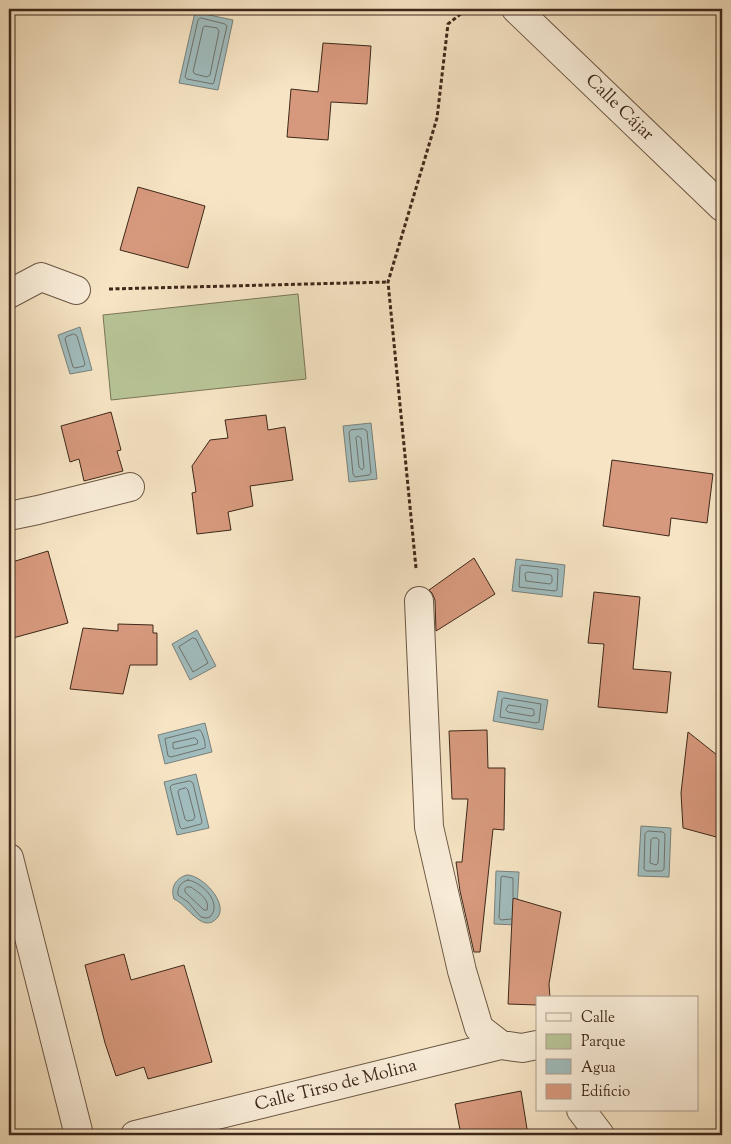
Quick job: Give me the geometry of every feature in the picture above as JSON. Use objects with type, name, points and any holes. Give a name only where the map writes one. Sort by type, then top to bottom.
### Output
[{"type":"street","name":"Calle Cájar","points":[[516,9],[722,207]]},
{"type":"street","points":[[9,294],[41,276],[76,290]]},
{"type":"street","points":[[9,516],[130,486]]},
{"type":"street","points":[[419,601],[429,827],[462,971],[479,1028],[524,1048]]},
{"type":"street","points":[[9,858],[79,1135]]},
{"type":"street","name":"Calle Tirso de Molina","points":[[135,1135],[524,1048]]},
{"type":"street","points":[[583,1112],[600,1135]]},
{"type":"path","points":[[419,601],[410,492],[388,282],[437,118],[448,24],[467,9]]},
{"type":"path","points":[[76,290],[388,282]]},
{"type":"green space","points":[[298,294],[306,379],[111,400],[103,315]]},
{"type":"water","points":[[195,12],[233,20],[218,90],[179,83]]},
{"type":"water","points":[[80,327],[92,370],[70,374],[58,335]]},
{"type":"water","points":[[371,423],[377,479],[349,482],[343,426]]},
{"type":"water","points":[[516,559],[565,565],[562,597],[512,591]]},
{"type":"water","points":[[197,630],[216,666],[190,680],[172,644]]},
{"type":"water","points":[[498,691],[548,700],[543,730],[493,721]]},
{"type":"water","points":[[205,723],[212,752],[165,764],[158,735]]},
{"type":"water","points":[[196,774],[209,828],[177,835],[164,782]]},
{"type":"water","points":[[641,826],[671,828],[669,877],[638,876]]},
{"type":"water","points":[[496,871],[519,872],[516,925],[494,924]]},
{"type":"water","points":[[187,875],[201,881],[219,902],[220,910],[218,917],[212,922],[202,922],[174,899],[173,887],[180,878]]},
{"type":"building","points":[[323,43],[371,46],[367,104],[331,102],[328,140],[287,137],[291,89],[318,92]]},
{"type":"building","points":[[138,187],[205,206],[188,268],[120,250]]},
{"type":"building","points":[[111,412],[121,450],[117,451],[123,471],[84,481],[79,459],[70,462],[61,426]]},
{"type":"building","points":[[266,415],[268,430],[285,427],[293,480],[250,486],[253,506],[228,512],[231,530],[197,534],[192,493],[196,492],[192,466],[210,440],[228,438],[225,420]]},
{"type":"building","points":[[612,460],[713,474],[707,523],[671,518],[669,536],[603,526]]},
{"type":"building","points":[[48,551],[68,623],[13,638],[9,622],[9,563]]},
{"type":"building","points":[[474,558],[495,594],[436,631],[435,600],[429,590]]},
{"type":"building","points":[[594,592],[640,597],[633,669],[671,672],[667,713],[598,707],[604,644],[588,643]]},
{"type":"building","points":[[118,624],[153,625],[153,633],[157,633],[157,665],[130,665],[123,694],[70,689],[83,628],[118,631]]},
{"type":"building","points":[[487,730],[488,768],[505,768],[504,830],[493,829],[480,952],[474,952],[460,891],[456,862],[462,862],[468,799],[452,799],[449,731]]},
{"type":"building","points":[[688,732],[722,759],[720,838],[683,828],[681,793]]},
{"type":"building","points":[[513,898],[561,912],[549,984],[550,996],[536,996],[536,1005],[508,1004]]},
{"type":"building","points":[[124,954],[131,980],[184,965],[212,1062],[148,1079],[144,1067],[116,1076],[105,1043],[85,965]]},
{"type":"building","points":[[521,1091],[528,1135],[461,1135],[455,1104]]}]
